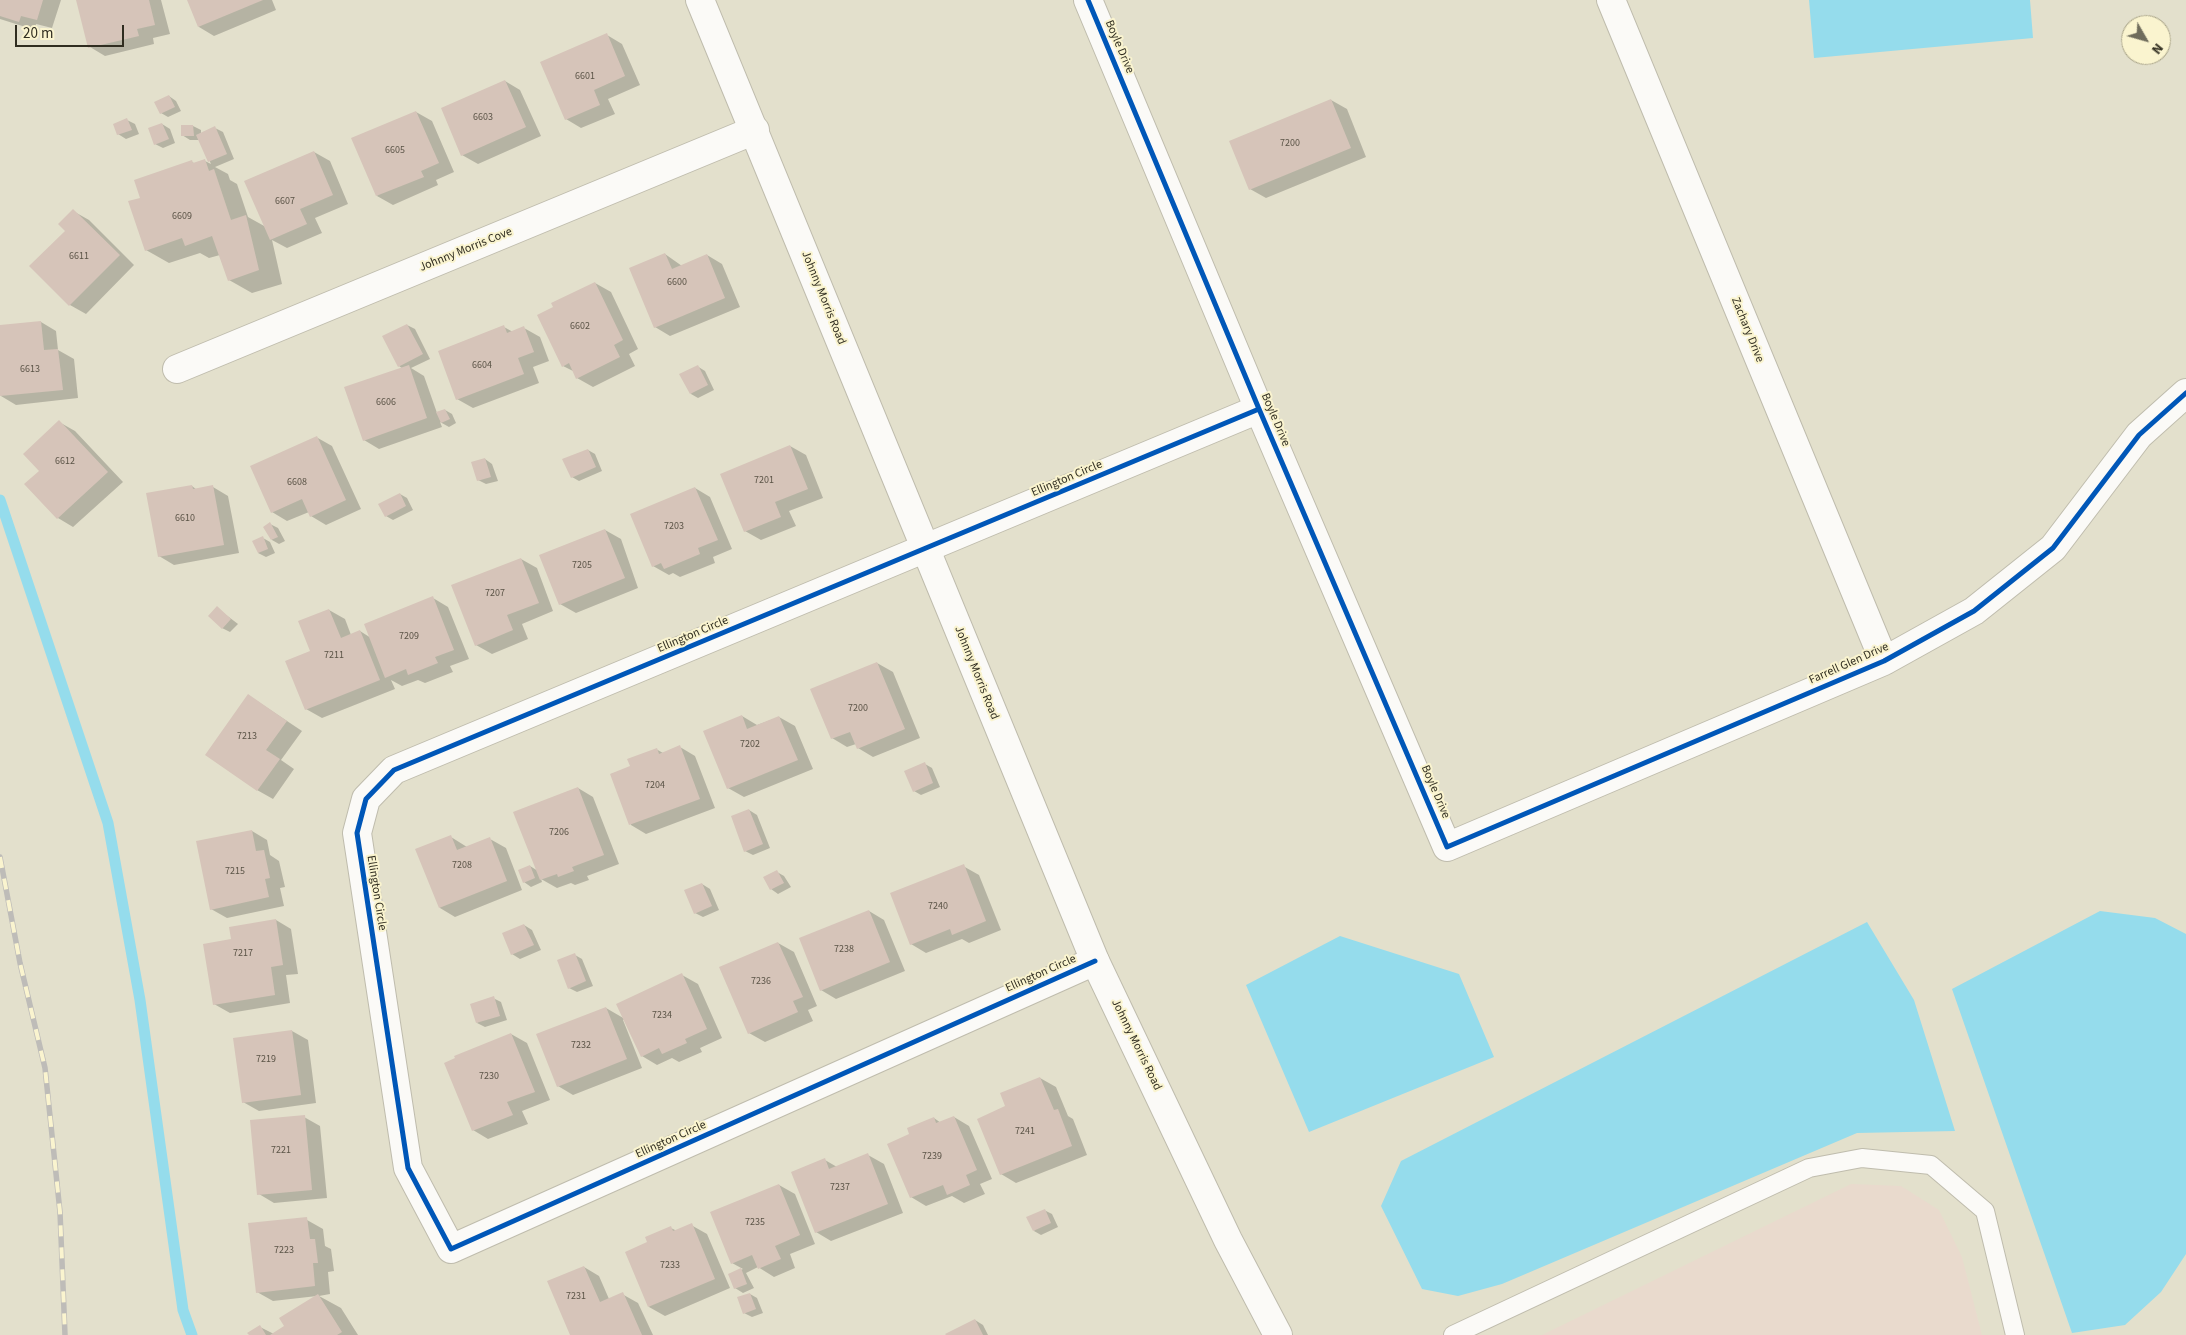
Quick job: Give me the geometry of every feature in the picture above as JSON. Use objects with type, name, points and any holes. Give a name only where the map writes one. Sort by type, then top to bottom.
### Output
[{"type":"street","name":"Johnny Morris Road","points":[[700,0],[1095,961],[1228,1240],[1278,1335]]},
{"type":"street","name":"Boyle Drive","points":[[1088,0],[1259,409],[1447,847]]},
{"type":"street","name":"Zachary Drive","points":[[1611,0],[1884,661]]},
{"type":"street","name":"Johnny Morris Cove","points":[[177,369],[755,130]]},
{"type":"street","name":"Farrell Glen Drive","points":[[1447,847],[1884,661],[1974,611],[2053,548],[2140,435],[2186,393]]},
{"type":"street","name":"Ellington Circle","points":[[1095,961],[450,1249],[408,1168],[357,833],[366,799],[394,770],[1259,409]]},
{"type":"lane","points":[[1453,1335],[1809,1168],[1862,1158],[1931,1165],[1984,1210],[2014,1335]]},
{"type":"shaded area","points":[[1851,1184],[1901,1186],[1939,1210],[1962,1257],[1982,1335],[1542,1335]]},
{"type":"water","points":[[1809,0],[2030,0],[2033,38],[1814,58]]},
{"type":"water","points":[[2100,911],[2155,918],[2186,934],[2186,1254],[2161,1292],[2125,1325],[2072,1333],[1952,989]]},
{"type":"water","points":[[1867,922],[1914,1000],[1955,1131],[1857,1133],[1502,1284],[1458,1296],[1422,1289],[1381,1206],[1401,1161]]},
{"type":"water","points":[[1340,936],[1459,974],[1494,1057],[1309,1132],[1246,985]]},
{"type":"building","points":[[0,0],[43,0],[37,20],[21,16],[19,22],[0,16]]},
{"type":"building","points":[[76,0],[149,0],[155,25],[137,29],[139,36],[88,48]]},
{"type":"building","points":[[187,0],[263,0],[198,27]]},
{"type":"building","points":[[607,33],[625,76],[594,90],[600,105],[565,120],[540,62]]},
{"type":"building","points":[[505,80],[526,127],[461,156],[441,108]]},
{"type":"building","points":[[169,95],[175,107],[160,114],[154,102]]},
{"type":"building","points":[[1331,99],[1351,148],[1249,190],[1229,141]]},
{"type":"building","points":[[416,111],[439,163],[421,171],[424,177],[376,196],[351,138]]},
{"type":"building","points":[[127,118],[132,130],[117,135],[113,124]]},
{"type":"building","points":[[162,123],[169,139],[154,145],[148,128]]},
{"type":"building","points":[[181,125],[193,125],[194,136],[181,136]]},
{"type":"building","points":[[215,126],[227,154],[208,162],[196,135]]},
{"type":"building","points":[[314,151],[333,195],[300,209],[307,224],[270,240],[244,181]]},
{"type":"building","points":[[205,159],[209,171],[214,169],[231,220],[246,215],[259,270],[228,281],[212,236],[185,246],[182,238],[145,251],[128,201],[140,198],[134,180],[192,160],[193,163]]},
{"type":"building","points":[[73,209],[120,255],[69,306],[29,266],[65,231],[58,224]]},
{"type":"building","points":[[665,253],[672,269],[707,254],[725,298],[654,328],[629,268]]},
{"type":"building","points":[[595,282],[623,340],[614,345],[620,357],[576,379],[569,363],[562,367],[537,315],[553,307],[551,303]]},
{"type":"building","points":[[41,321],[44,350],[58,349],[63,390],[0,396],[0,325]]},
{"type":"building","points":[[407,324],[423,354],[398,367],[382,336]]},
{"type":"building","points":[[504,325],[507,333],[524,326],[534,352],[518,358],[524,374],[456,400],[438,351]]},
{"type":"building","points":[[409,365],[427,418],[363,441],[344,387]]},
{"type":"building","points":[[698,365],[708,385],[690,394],[679,374]]},
{"type":"building","points":[[445,409],[450,419],[441,423],[436,412]]},
{"type":"building","points":[[59,420],[108,472],[57,519],[24,484],[39,471],[23,454]]},
{"type":"building","points":[[317,436],[346,500],[310,517],[302,499],[271,513],[250,466]]},
{"type":"building","points":[[790,445],[808,489],[775,502],[781,517],[744,532],[720,474]]},
{"type":"building","points":[[588,449],[596,467],[571,478],[562,459]]},
{"type":"building","points":[[485,458],[491,477],[477,481],[471,462]]},
{"type":"building","points":[[192,485],[193,489],[213,485],[224,545],[158,557],[146,493]]},
{"type":"building","points":[[695,487],[718,540],[698,548],[700,554],[664,569],[661,563],[652,567],[630,514]]},
{"type":"building","points":[[400,493],[406,506],[385,517],[378,504]]},
{"type":"building","points":[[270,522],[278,537],[271,540],[263,527]]},
{"type":"building","points":[[605,529],[625,578],[559,605],[539,555]]},
{"type":"building","points":[[263,536],[268,549],[258,553],[252,541]]},
{"type":"building","points":[[521,558],[539,603],[507,615],[513,630],[475,646],[451,585]]},
{"type":"building","points":[[433,596],[454,650],[435,657],[438,663],[408,675],[406,669],[385,678],[364,624]]},
{"type":"building","points":[[217,606],[231,619],[222,629],[208,616]]},
{"type":"building","points":[[329,609],[341,638],[360,630],[380,680],[305,710],[285,661],[310,651],[298,621]]},
{"type":"building","points":[[877,662],[905,729],[857,749],[850,732],[831,739],[810,689]]},
{"type":"building","points":[[248,694],[287,721],[266,750],[280,759],[257,791],[205,755]]},
{"type":"building","points":[[742,715],[747,729],[779,716],[798,760],[727,789],[703,731]]},
{"type":"building","points":[[680,745],[700,799],[629,825],[610,774],[630,766],[627,759],[657,748],[659,754]]},
{"type":"building","points":[[925,762],[933,783],[913,792],[904,771]]},
{"type":"building","points":[[578,787],[604,855],[572,867],[574,871],[558,877],[557,874],[540,880],[513,812]]},
{"type":"building","points":[[749,809],[763,844],[744,852],[731,816]]},
{"type":"building","points":[[252,830],[256,851],[264,850],[270,878],[265,879],[269,897],[210,910],[196,841]]},
{"type":"building","points":[[451,835],[457,850],[490,837],[507,881],[439,908],[415,849]]},
{"type":"building","points":[[964,864],[986,921],[952,935],[950,929],[910,945],[890,893]]},
{"type":"building","points":[[530,865],[535,878],[523,883],[518,870]]},
{"type":"building","points":[[777,870],[784,883],[770,890],[763,877]]},
{"type":"building","points":[[702,883],[712,906],[694,914],[684,890]]},
{"type":"building","points":[[869,910],[890,962],[820,991],[799,938]]},
{"type":"building","points":[[276,919],[283,965],[271,967],[275,995],[213,1005],[203,944],[231,939],[229,927]]},
{"type":"building","points":[[524,924],[534,945],[511,955],[502,933]]},
{"type":"building","points":[[778,942],[803,997],[793,1001],[798,1012],[748,1034],[719,967]]},
{"type":"building","points":[[575,953],[586,981],[568,989],[557,960]]},
{"type":"building","points":[[682,973],[707,1029],[685,1039],[687,1043],[662,1054],[659,1048],[641,1057],[616,1004]]},
{"type":"building","points":[[494,996],[500,1016],[476,1023],[470,1004]]},
{"type":"building","points":[[606,1007],[627,1059],[557,1087],[536,1034]]},
{"type":"building","points":[[292,1030],[301,1095],[242,1103],[233,1038]]},
{"type":"building","points":[[511,1033],[535,1092],[507,1102],[513,1115],[472,1131],[444,1063],[455,1058],[454,1056]]},
{"type":"building","points":[[1040,1077],[1054,1110],[1058,1109],[1072,1146],[1000,1175],[977,1119],[1005,1106],[1000,1093]]},
{"type":"building","points":[[305,1115],[312,1190],[257,1195],[250,1120]]},
{"type":"building","points":[[954,1116],[977,1170],[966,1175],[970,1185],[947,1195],[943,1185],[910,1198],[887,1144],[909,1134],[907,1128],[934,1117],[936,1123]]},
{"type":"building","points":[[868,1153],[888,1204],[815,1233],[791,1172],[825,1158],[829,1169]]},
{"type":"building","points":[[779,1184],[800,1235],[775,1246],[781,1259],[758,1269],[752,1255],[731,1264],[710,1212]]},
{"type":"building","points":[[1045,1209],[1051,1223],[1033,1231],[1026,1217]]},
{"type":"building","points":[[307,1217],[310,1239],[315,1239],[318,1263],[313,1263],[315,1286],[256,1293],[248,1223]]},
{"type":"building","points":[[692,1223],[715,1279],[648,1307],[625,1252],[647,1242],[645,1237],[671,1226],[673,1231]]},
{"type":"building","points":[[584,1266],[600,1302],[623,1292],[642,1335],[570,1335],[547,1281]]},
{"type":"building","points":[[741,1268],[747,1284],[734,1289],[728,1274]]},
{"type":"building","points":[[750,1293],[756,1309],[743,1314],[737,1297]]},
{"type":"building","points":[[318,1294],[342,1332],[337,1335],[270,1335],[284,1326],[279,1318]]},
{"type":"building","points":[[975,1319],[983,1335],[945,1334]]},
{"type":"building","points":[[260,1325],[266,1335],[249,1335],[247,1333]]},
{"type":"waterway","points":[[0,500],[108,823],[140,1000],[183,1310],[192,1335]]},
{"type":"railway","points":[[0,857],[20,963],[45,1068],[60,1212],[65,1335]]},
{"type":"cycle path","points":[[1088,0],[1259,409],[1447,847],[1884,661],[1974,611],[2053,548],[2139,435],[2186,393]]},
{"type":"cycle path","points":[[1095,961],[451,1249],[408,1168],[357,833],[366,799],[394,770],[1259,409]]}]
